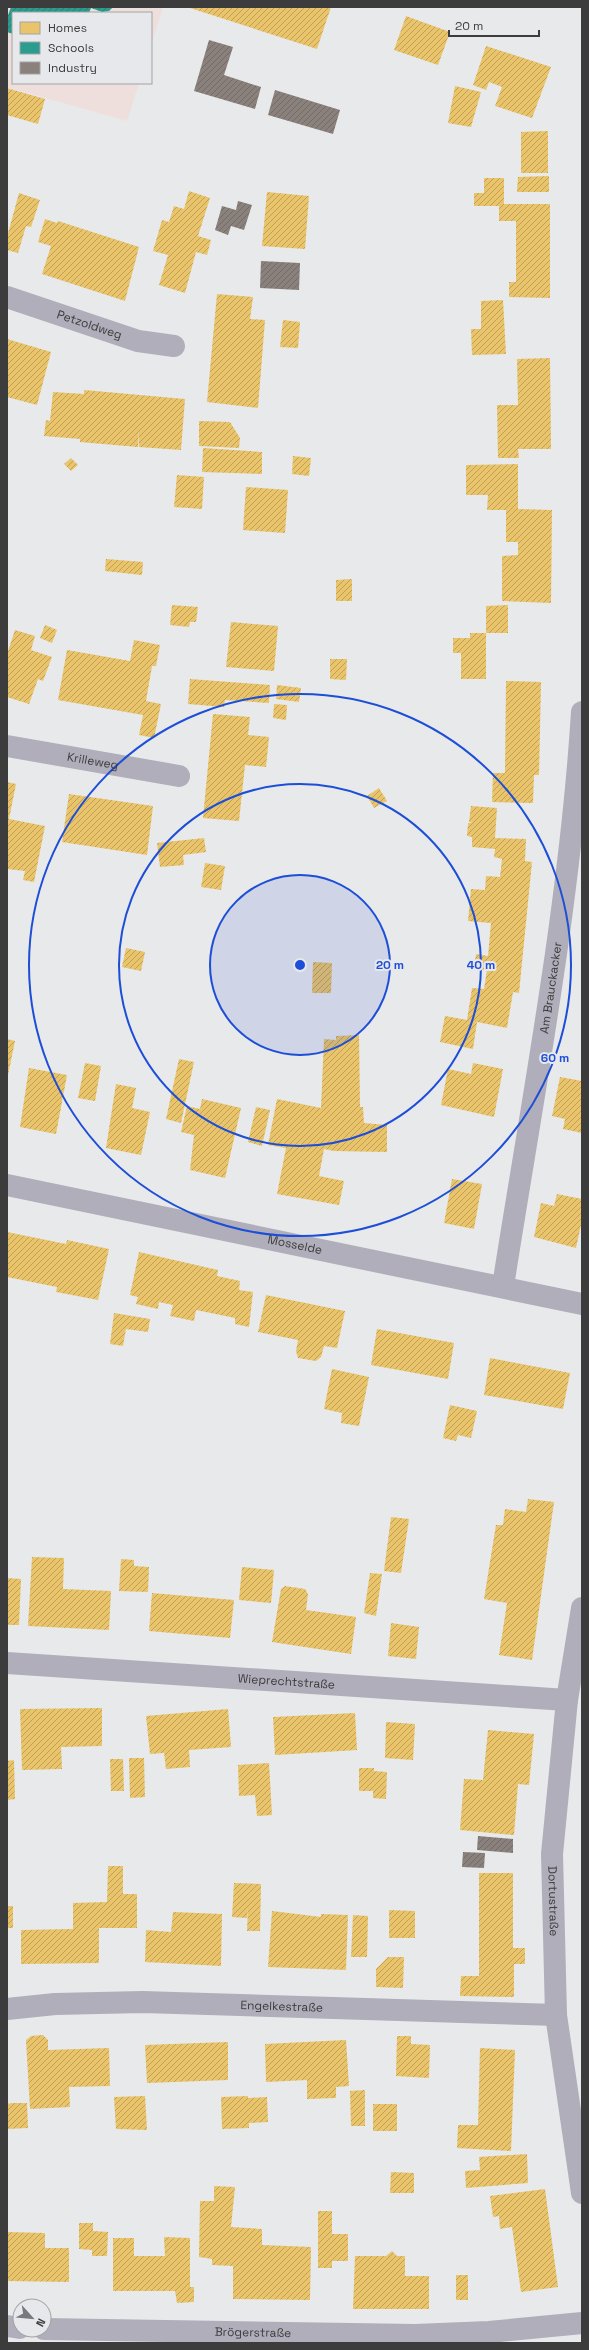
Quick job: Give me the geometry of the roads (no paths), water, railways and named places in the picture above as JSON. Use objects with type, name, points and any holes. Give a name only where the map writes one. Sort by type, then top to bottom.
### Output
[{"type":"street","name":"Petzoldweg","points":[[7,297],[138,341],[174,346]]},
{"type":"street","name":"Am Brauckacker","points":[[503,1286],[580,791],[582,712]]},
{"type":"street","name":"Krilleweg","points":[[7,746],[179,776]]},
{"type":"street","name":"Mosselde","points":[[7,1185],[503,1286],[582,1304]]},
{"type":"street","name":"Dortustraße","points":[[582,1608],[567,1700],[552,1854],[556,2015],[582,2193]]},
{"type":"street","name":"Wieprechtstraße","points":[[7,1663],[567,1700]]},
{"type":"street","name":"Engelkestraße","points":[[7,2009],[55,2004],[143,2002],[556,2015]]},
{"type":"street","name":"Brögerstraße","points":[[52,2329],[415,2335],[489,2332],[582,2323]]}]
